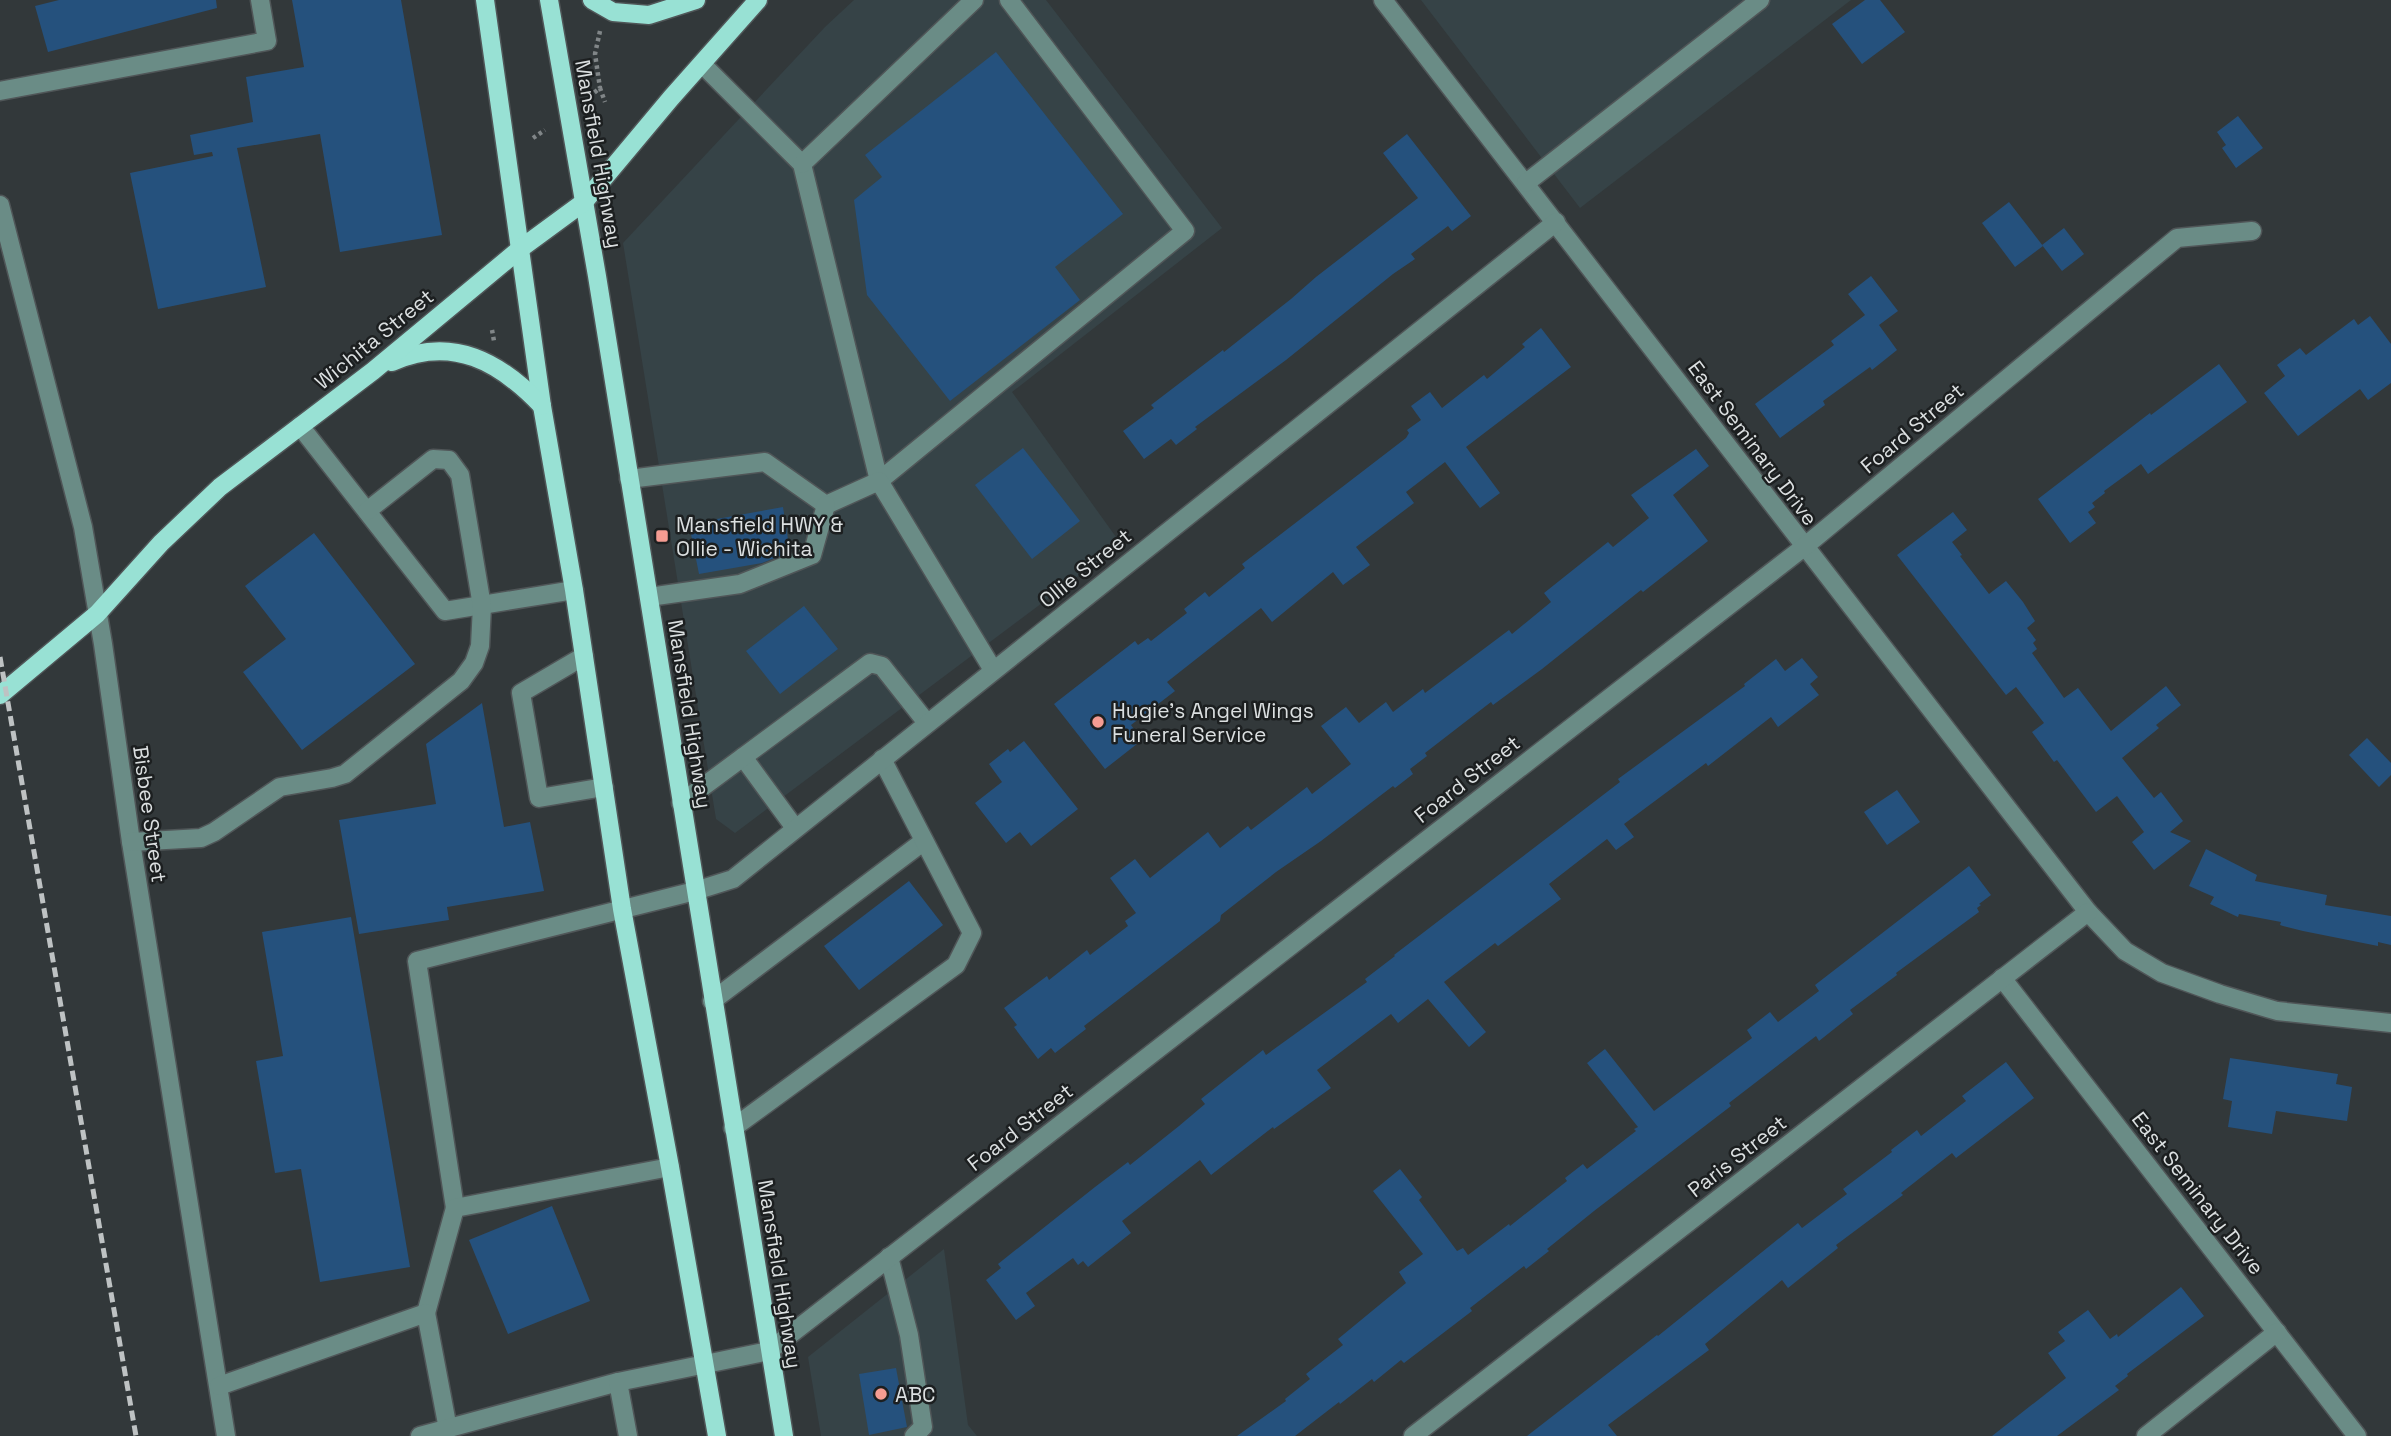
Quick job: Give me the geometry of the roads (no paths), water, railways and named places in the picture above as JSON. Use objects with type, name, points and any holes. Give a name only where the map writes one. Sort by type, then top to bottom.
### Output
[{"type":"main road","points":[[485,0],[542,406],[574,590],[622,909],[717,1436]]},
{"type":"main road","name":"Mansfield Highway","points":[[549,0],[649,597],[784,1436]]},
{"type":"main road","points":[[592,0],[612,12],[649,15],[696,0]]},
{"type":"main road","name":"Wichita Street","points":[[0,695],[97,614],[161,543],[219,487],[373,371],[520,249],[584,202],[758,0]]},
{"type":"main road","points":[[373,371],[410,355],[450,351],[489,361],[522,385],[542,406]]},
{"type":"street","points":[[0,91],[267,41],[260,0]]},
{"type":"street","points":[[802,164],[974,0]]},
{"type":"street","points":[[825,505],[879,481],[1185,230],[1009,0]]},
{"type":"street","name":"East Seminary Drive","points":[[1383,0],[2088,912],[2126,951],[2162,973],[2277,1011],[2391,1023]]},
{"type":"street","points":[[1526,183],[1760,0]]},
{"type":"street","points":[[702,64],[802,164],[879,481],[993,670]]},
{"type":"street","name":"Bisbee Street","points":[[0,205],[83,527],[226,1436]]},
{"type":"street","name":"Ollie Street","points":[[455,1208],[416,961],[695,891],[733,879],[1556,222]]},
{"type":"street","name":"Foard Street","points":[[420,1436],[618,1382],[769,1351],[1804,547],[2177,238],[2252,231]]},
{"type":"street","points":[[300,426],[445,611],[574,590]]},
{"type":"street","points":[[131,842],[201,838],[280,787],[345,774],[461,681],[474,663],[480,646],[482,606],[460,475],[449,460],[433,459],[367,511]]},
{"type":"street","points":[[629,479],[765,462],[825,505]]},
{"type":"street","points":[[649,597],[740,584],[812,555],[825,505]]},
{"type":"street","points":[[584,656],[521,693],[539,798],[604,787]]},
{"type":"street","points":[[681,803],[870,663],[882,666],[927,723]]},
{"type":"street","points":[[743,757],[795,828]]},
{"type":"street","points":[[733,1128],[956,965],[972,933],[882,759]]},
{"type":"street","points":[[712,1001],[924,841]]},
{"type":"street","name":"Paris Street","points":[[1413,1436],[2088,912]]},
{"type":"street","name":"East Seminary Drive","points":[[2002,978],[2357,1436]]},
{"type":"street","points":[[448,1429],[426,1313],[455,1208],[670,1167]]},
{"type":"street","points":[[889,1257],[909,1335],[923,1427],[914,1436]]},
{"type":"street","points":[[219,1386],[426,1313]]},
{"type":"street","points":[[2146,1436],[2277,1332]]},
{"type":"street","points":[[618,1382],[628,1436]]},
{"type":"railway","points":[[0,657],[136,1436]]},
{"type":"place","name":"Mansfield HWY & Ollie - Wichita","points":[[662,536]]},
{"type":"place","name":"Hugie's Angel Wings Funeral Service","points":[[1098,722]]},
{"type":"place","name":"ABC","points":[[881,1394]]}]
